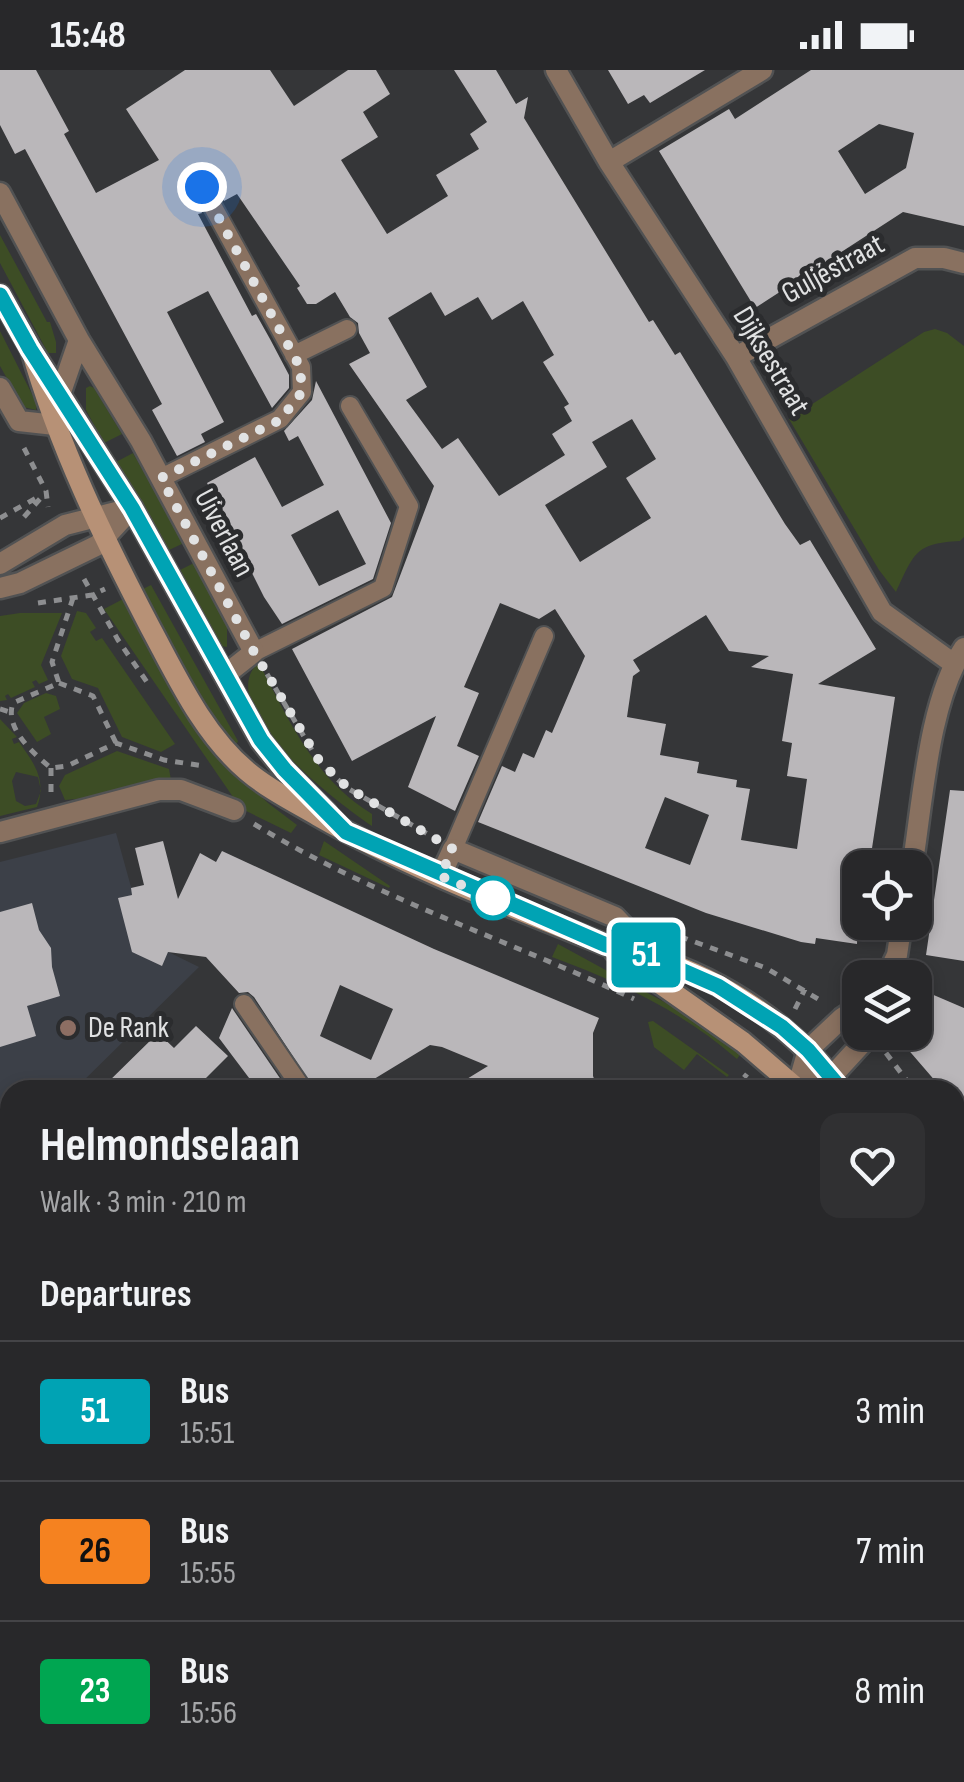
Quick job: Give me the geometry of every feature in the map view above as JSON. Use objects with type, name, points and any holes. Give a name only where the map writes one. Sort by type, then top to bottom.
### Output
[{"type":"main road","points":[[0,295],[132,508],[261,740],[346,832]]},
{"type":"main road","points":[[30,349],[94,518],[186,694],[228,752],[265,786],[346,832],[440,876],[606,945],[654,958],[742,999],[808,1050],[834,1080]]},
{"type":"main road","points":[[606,945],[752,1049],[788,1080]]},
{"type":"street","name":"Dijksestraat","points":[[556,70],[609,162],[736,357],[882,612],[959,656]]},
{"type":"street","points":[[609,162],[762,70]]},
{"type":"street","name":"Uiverlaan","points":[[0,193],[254,652]]},
{"type":"street","name":"Guljéstraat","points":[[736,357],[916,258],[964,263]]},
{"type":"street","points":[[61,392],[79,340]]},
{"type":"street","points":[[0,388],[19,421],[56,425]]},
{"type":"street","points":[[0,564],[58,528],[132,508]]},
{"type":"street","points":[[0,588],[20,584],[105,541],[132,508]]},
{"type":"street","points":[[225,676],[254,652]]},
{"type":"street","points":[[915,850],[939,700],[959,656]]},
{"type":"street","points":[[0,832],[159,790],[181,790],[234,810]]},
{"type":"street","points":[[440,876],[453,849],[615,917],[654,958]]},
{"type":"street","points":[[800,1080],[808,1050],[842,1018]]},
{"type":"street","points":[[839,1080],[859,1050]]},
{"type":"lane","points":[[161,478],[280,420],[302,392],[300,367],[202,187]]},
{"type":"lane","points":[[294,356],[347,329]]},
{"type":"lane","points":[[254,652],[383,588],[409,506],[350,406]]},
{"type":"lane","points":[[453,849],[544,636]]},
{"type":"lane","points":[[244,1004],[296,1080]]},
{"type":"path","points":[[19,421],[21,441],[46,491],[54,519]]},
{"type":"path","points":[[0,518],[46,491]]},
{"type":"path","points":[[34,603],[92,595],[107,588]]},
{"type":"path","points":[[58,682],[52,662],[73,598]]},
{"type":"path","points":[[254,652],[320,762],[348,788],[453,849]]},
{"type":"path","points":[[116,743],[67,766],[50,768],[32,752],[11,721],[13,702],[58,682],[93,696],[116,743],[164,760],[204,766]]},
{"type":"path","points":[[0,709],[10,712]]},
{"type":"path","points":[[234,810],[302,852],[479,934],[554,961],[650,1006]]},
{"type":"path","points":[[479,934],[482,925]]},
{"type":"path","points":[[662,930],[766,968],[819,998],[842,1018]]},
{"type":"path","points":[[760,980],[766,968]]},
{"type":"path","points":[[738,1064],[748,1072],[742,1080]]},
{"type":"shaded area","name":"De Rank","points":[[116,833],[146,941],[199,967],[84,1080],[0,1080],[0,862]]},
{"type":"green space","points":[[0,235],[50,322],[56,353],[48,353],[0,263]]},
{"type":"green space","points":[[935,329],[964,346],[964,537],[934,544],[918,553],[896,592],[789,419],[924,332]]},
{"type":"green space","points":[[0,331],[37,404],[36,410],[23,407],[0,366]]},
{"type":"green space","points":[[90,386],[122,434],[104,443],[86,410],[86,388]]},
{"type":"green space","points":[[133,453],[184,543],[169,550],[116,462]]},
{"type":"green space","points":[[194,563],[227,624],[227,647],[221,646],[180,570]]},
{"type":"green space","points":[[151,585],[237,743],[220,725],[173,649],[141,590]]},
{"type":"green space","points":[[125,598],[232,769],[297,825],[291,833],[242,809],[233,797],[104,609]]},
{"type":"green space","points":[[77,611],[86,613],[96,628],[90,632],[96,641],[102,638],[175,744],[161,752],[122,737],[98,688],[72,679],[61,656]]},
{"type":"green space","points":[[62,613],[41,665],[48,680],[39,684],[36,680],[32,682],[35,687],[11,698],[8,694],[7,700],[0,701],[0,616]]},
{"type":"green space","points":[[256,665],[261,667],[306,749],[335,785],[372,814],[372,826],[310,778],[266,730],[253,706],[248,684]]},
{"type":"green space","points":[[46,693],[56,696],[60,709],[44,717],[51,734],[37,742],[17,713],[24,703]]},
{"type":"green space","points":[[0,719],[17,737],[12,739],[14,744],[19,742],[34,765],[40,780],[41,788],[38,777],[16,772],[12,781],[16,801],[25,806],[36,804],[40,793],[37,807],[0,816]]},
{"type":"green space","points":[[117,751],[169,769],[171,780],[65,800],[59,786],[65,775]]},
{"type":"green space","points":[[324,841],[390,886],[389,888],[319,855]]},
{"type":"green space","points":[[558,944],[677,1009],[741,1053],[737,1059],[694,1026],[649,999],[552,957]]},
{"type":"green space","points":[[653,1021],[729,1075],[697,1054],[684,1070],[654,1047],[648,1022]]},
{"type":"building","points":[[0,70],[36,70],[96,193],[159,160],[126,109],[185,70],[270,70],[294,106],[348,70],[376,70],[390,94],[363,112],[378,137],[341,160],[387,234],[448,196],[436,175],[479,149],[470,134],[487,122],[454,70],[496,70],[516,104],[528,97],[524,118],[649,322],[653,320],[675,355],[680,352],[785,524],[800,545],[810,540],[876,649],[818,684],[895,697],[872,850],[842,850],[842,940],[857,940],[857,944],[816,938],[815,944],[801,942],[706,913],[478,822],[502,766],[515,772],[523,753],[534,758],[546,730],[552,733],[585,656],[555,609],[539,619],[500,603],[464,687],[479,693],[457,746],[479,756],[455,811],[408,787],[436,716],[352,761],[292,649],[392,597],[434,486],[349,364],[370,353],[358,323],[335,292],[316,304],[307,304],[297,288],[300,286],[237,194],[224,201],[209,177],[195,177],[190,188],[202,213],[198,214],[252,316],[256,314],[289,375],[289,388],[272,408],[208,291],[167,312],[224,422],[201,434],[205,442],[177,456],[152,410],[162,404],[25,149],[15,154],[0,125]],"holes":[[[431,292],[445,316],[478,297],[492,320],[523,301],[554,355],[543,362],[569,404],[564,407],[572,421],[552,434],[565,455],[499,496],[458,438],[442,449],[406,400],[427,387],[388,318]],[[632,419],[656,459],[626,478],[651,518],[580,562],[545,505],[607,467],[592,442]],[[706,615],[729,651],[769,656],[751,667],[793,674],[782,741],[792,743],[787,776],[807,779],[797,849],[741,840],[750,789],[736,787],[737,780],[697,773],[699,762],[660,755],[666,724],[627,717],[633,676],[640,671],[633,660]],[[665,797],[709,815],[690,865],[645,848]]]},
{"type":"building","points":[[608,70],[705,70],[650,103],[644,95],[628,104]]},
{"type":"building","points":[[811,70],[964,70],[964,226],[903,212],[755,308],[659,151],[729,109],[735,119]],"holes":[[[879,124],[914,133],[906,168],[865,194],[838,151]]]},
{"type":"building","points":[[316,381],[391,523],[373,579],[282,624],[264,597],[207,483],[255,457],[282,507],[324,485],[298,436],[289,441],[284,431],[312,400]],"holes":[[[338,510],[366,564],[319,586],[291,535]]]},
{"type":"building","points":[[950,790],[964,791],[964,961],[926,955],[928,940],[932,940],[932,914]]},
{"type":"building","points":[[163,841],[178,899],[200,853],[216,862],[222,851],[434,949],[599,1018],[593,1033],[594,1080],[465,1080],[488,1066],[430,1045],[372,1080],[308,1080],[254,997],[248,992],[239,993],[206,957],[168,952],[162,966],[132,952],[118,898],[132,895],[131,888],[144,885],[135,848]],"holes":[[[340,985],[393,1009],[371,1060],[320,1036]]]},
{"type":"building","points":[[32,903],[39,930],[51,948],[60,996],[27,1006],[36,1036],[0,1047],[0,912]]},
{"type":"building","points":[[932,994],[964,1008],[964,1080],[934,1080],[909,1050],[932,1050]]},
{"type":"building","points":[[232,1008],[281,1080],[250,1080],[219,1038]]},
{"type":"building","points":[[196,1026],[228,1056],[204,1080],[110,1080],[158,1033],[174,1048]]},
{"type":"bus line","name":"51","points":[[0,295],[132,508],[261,740],[346,832],[606,945],[654,958],[718,986],[782,1027],[835,1080]]},
{"type":"place","name":"De Rank","points":[[68,1028]]},
{"type":"route","points":[[202,187],[300,367],[302,392],[280,420],[161,478],[254,652],[320,762],[348,788],[453,849],[440,876],[493,898]]}]
